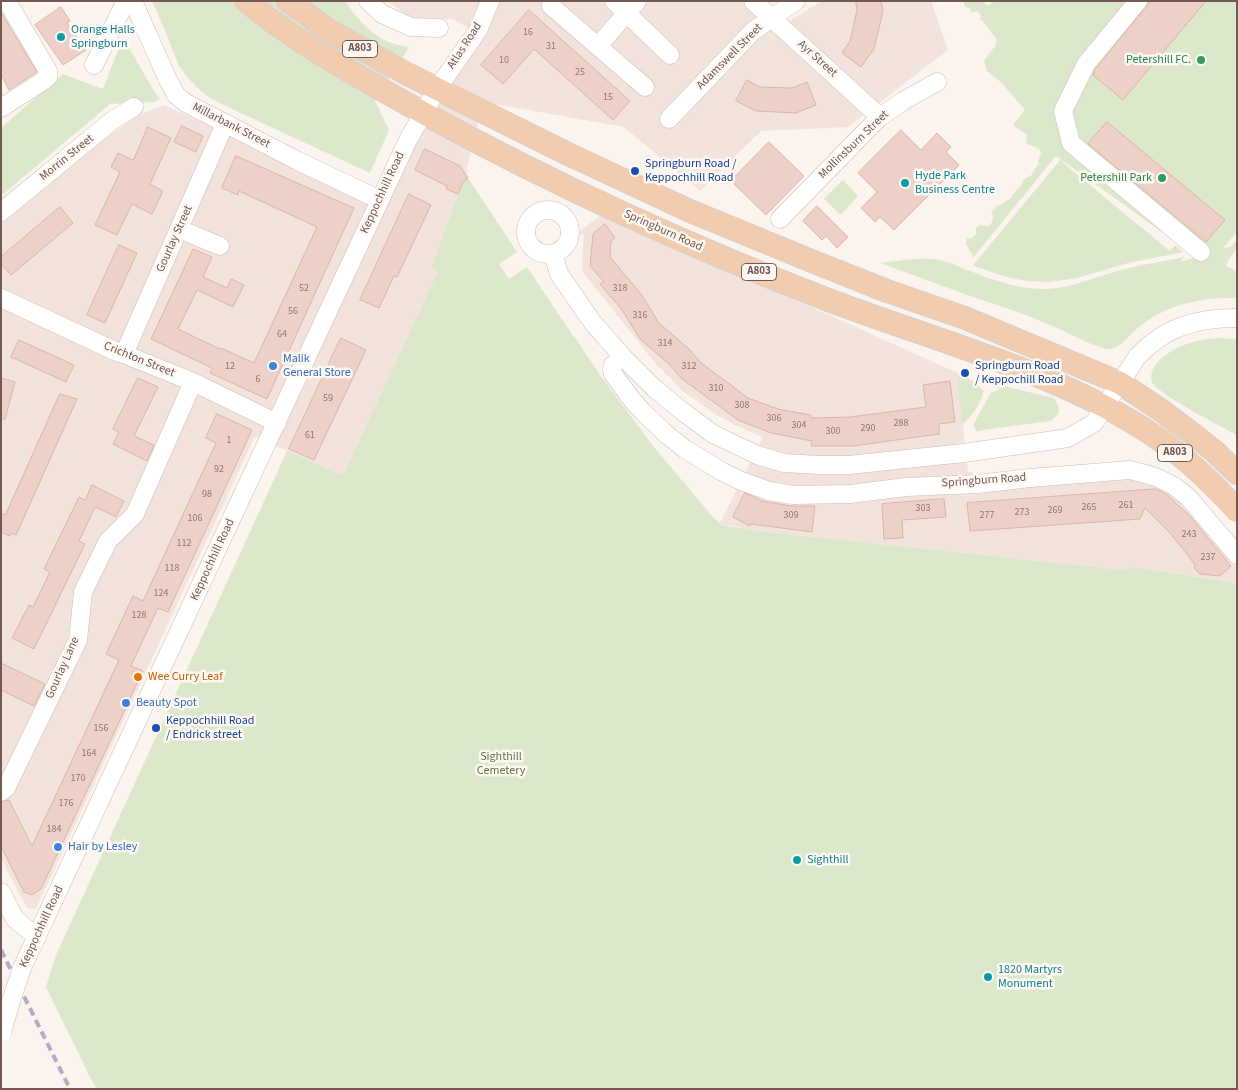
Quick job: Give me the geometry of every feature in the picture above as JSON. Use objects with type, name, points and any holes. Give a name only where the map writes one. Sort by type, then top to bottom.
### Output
[{"type":"main road","name":"Springburn Road","points":[[246,1],[290,34],[378,88],[570,189],[694,244],[831,301],[1032,373],[1105,407],[1140,427],[1207,478],[1237,510]]},
{"type":"main road","name":"A803","points":[[288,1],[343,39],[380,60],[568,154],[707,219],[870,284],[965,318],[1120,383],[1194,435],[1237,473]]},
{"type":"street","points":[[1,108],[48,77],[48,71],[7,1]]},
{"type":"street","points":[[94,65],[126,1]]},
{"type":"street","name":"Millarbank Street","points":[[133,1],[176,95],[186,103],[225,124],[380,200]]},
{"type":"street","points":[[368,1],[382,14],[411,27],[438,28]]},
{"type":"street","name":"Atlas Road","points":[[437,89],[479,28],[490,1]]},
{"type":"street","name":"Ayr Street","points":[[753,1],[880,117]]},
{"type":"street","name":"Adamswell Street","points":[[669,119],[753,31],[796,1]]},
{"type":"street","points":[[1138,1],[1086,64],[1063,111],[1071,143],[1201,252]]},
{"type":"street","points":[[598,46],[626,5],[670,55]]},
{"type":"street","points":[[551,6],[645,87]]},
{"type":"street","name":"Mollinsburn Street","points":[[780,219],[880,117],[903,101],[937,82]]},
{"type":"street","name":"Keppochhill Road","points":[[2,1034],[22,968],[408,140],[437,89]]},
{"type":"street","name":"Morrin Street","points":[[1,212],[113,120],[134,107]]},
{"type":"street","name":"Gourlay Street","points":[[124,354],[225,124]]},
{"type":"street","points":[[179,229],[220,246]]},
{"type":"street","points":[[553,253],[558,271],[564,282],[592,323],[623,357],[671,402],[708,430],[745,450],[767,459],[784,463],[849,464],[964,453],[1068,438],[1094,423],[1132,364],[1151,343],[1181,326],[1196,321],[1237,318]]},
{"type":"street","name":"Crichton Street","points":[[1,298],[117,352],[193,382],[277,422]]},
{"type":"street","name":"Springburn Road","points":[[623,357],[613,365],[613,372],[628,395],[643,412],[666,434],[694,455],[725,473],[758,488],[793,495],[865,493],[906,487],[978,484],[1124,470],[1135,471],[1174,486],[1189,498],[1237,555]]},
{"type":"street","name":"Gourlay Lane","points":[[1,792],[6,788],[78,640],[83,592],[108,541],[135,514],[193,382]]},
{"type":"street","points":[[1,892],[15,919],[37,938]]},
{"type":"shaded area","points":[[388,1],[745,1],[776,29],[822,1],[931,1],[948,50],[848,127],[761,131],[700,191],[624,127],[483,102],[467,167],[468,177],[459,192],[431,268],[439,271],[343,477],[255,436],[36,909],[27,908],[1,858],[1,209],[139,115],[164,105],[381,204],[443,90],[483,37],[453,19],[410,18]]},
{"type":"shaded area","points":[[603,213],[960,374],[958,381],[968,472],[972,472],[980,477],[1132,462],[1151,465],[1172,475],[1182,481],[1237,545],[1237,583],[1133,567],[1128,567],[1124,570],[757,531],[720,523],[763,437],[715,414],[684,392],[655,363],[583,272],[584,234],[579,234],[580,231]]},
{"type":"green space","points":[[152,1],[345,1],[368,29],[380,38],[397,45],[409,47],[375,101],[389,130],[370,173],[210,98],[190,80],[179,66]]},
{"type":"green space","points":[[964,1],[984,1],[987,6],[995,1],[1237,1],[1237,232],[1223,248],[1230,247],[1237,240],[1237,249],[1226,266],[1237,271],[1237,298],[1211,299],[1174,307],[1151,318],[1119,346],[1106,349],[1024,315],[880,263],[912,259],[936,260],[948,262],[1006,284],[1051,289],[1140,266],[1185,257],[1179,262],[1197,257],[1063,161],[1170,251],[1175,245],[1183,252],[1128,263],[1077,278],[1049,282],[1027,281],[1006,277],[974,266],[1061,159],[1056,156],[972,259],[973,256],[966,244],[967,238],[971,239],[976,234],[976,228],[979,225],[987,226],[991,224],[993,215],[991,212],[996,206],[1011,198],[1023,181],[1030,177],[1039,163],[1041,153],[1040,150],[1026,143],[1027,135],[1013,125],[1025,110],[1002,83],[987,71],[984,61],[997,40],[980,19],[979,12],[972,13],[964,5]]},
{"type":"green space","points":[[123,37],[160,99],[154,102],[110,104],[1,196],[1,128],[63,74],[103,89]]},
{"type":"green space","name":"Sighthill Cemetery","points":[[468,178],[517,252],[499,264],[509,279],[527,267],[573,337],[653,446],[712,516],[722,525],[757,531],[1124,570],[1132,567],[1237,583],[1237,1089],[97,1089],[46,987],[56,955],[287,451],[343,476],[438,272],[431,268],[463,182]]},
{"type":"green space","points":[[843,180],[858,196],[841,215],[824,199]]},
{"type":"green space","points":[[1220,338],[1237,339],[1237,435],[1190,410],[1165,394],[1156,387],[1151,378],[1153,368],[1168,353],[1197,341]]},
{"type":"green space","points":[[960,374],[978,384],[984,391],[976,410],[962,425],[958,382]]},
{"type":"green space","points":[[1004,386],[1053,398],[1058,405],[1058,414],[1049,421],[976,431],[973,425],[991,392]]},
{"type":"building","points":[[856,1],[881,1],[883,11],[874,49],[861,67],[842,53],[850,41],[857,10]]},
{"type":"building","points":[[1151,1],[1206,1],[1123,100],[1093,75],[1095,70]]},
{"type":"building","name":"Orange Halls Springburn","points":[[61,7],[70,21],[67,23],[86,50],[63,65],[35,25]]},
{"type":"building","points":[[529,10],[630,101],[613,120],[534,49],[503,84],[481,65]]},
{"type":"building","points":[[1,12],[37,72],[9,90],[1,74]]},
{"type":"building","points":[[747,80],[760,87],[792,88],[807,82],[816,105],[796,113],[756,111],[736,101]]},
{"type":"building","points":[[1107,122],[1225,220],[1206,242],[1088,144]]},
{"type":"building","points":[[182,126],[203,136],[196,152],[174,142]]},
{"type":"building","points":[[148,127],[171,138],[150,184],[163,191],[152,214],[132,204],[117,235],[95,225],[120,172],[111,167],[118,153],[133,160]]},
{"type":"building","name":"Hyde Park Business Centre","points":[[901,130],[921,150],[937,133],[951,147],[946,152],[959,165],[894,230],[880,217],[875,222],[861,208],[877,192],[858,173]]},
{"type":"building","points":[[769,142],[804,176],[766,215],[731,181]]},
{"type":"building","points":[[425,149],[460,166],[468,178],[463,182],[458,194],[446,189],[447,186],[415,170]]},
{"type":"building","points":[[236,156],[354,208],[267,399],[210,373],[212,368],[151,339],[193,249],[212,257],[203,277],[227,288],[231,279],[244,285],[233,307],[197,290],[178,329],[254,363],[317,227],[239,191],[238,195],[222,188]]},
{"type":"building","points":[[409,194],[431,205],[397,277],[394,276],[379,308],[360,300]]},
{"type":"building","points":[[817,206],[848,237],[837,248],[826,236],[822,240],[803,221]]},
{"type":"building","points":[[60,207],[73,223],[11,275],[1,264],[1,257]]},
{"type":"building","points":[[605,224],[615,238],[611,241],[610,257],[641,294],[659,323],[689,349],[700,362],[748,398],[778,409],[811,415],[811,418],[850,417],[926,407],[923,385],[950,381],[955,422],[939,424],[939,434],[854,446],[811,446],[812,441],[771,433],[738,420],[682,379],[670,365],[640,339],[622,310],[600,284],[604,282],[590,266],[593,234]]},
{"type":"building","points":[[119,245],[137,253],[105,323],[87,315]]},
{"type":"building","points":[[341,338],[366,350],[314,460],[289,449]]},
{"type":"building","points":[[19,340],[74,365],[66,382],[11,357]]},
{"type":"building","points":[[1,378],[15,382],[5,419],[1,419]]},
{"type":"building","points":[[138,378],[158,387],[134,436],[154,445],[147,461],[113,444],[119,432],[113,429]]},
{"type":"building","points":[[60,394],[77,399],[16,535],[11,533],[10,536],[1,532],[1,513],[5,515]]},
{"type":"building","points":[[217,414],[252,430],[168,612],[158,608],[131,666],[143,671],[41,889],[32,895],[24,892],[1,846],[1,802],[9,800],[32,846],[119,660],[106,654],[133,596],[143,601],[216,443],[206,438]]},
{"type":"building","points":[[92,485],[124,501],[116,517],[95,507],[79,541],[85,544],[34,649],[12,638],[29,605],[33,607],[50,572],[44,569],[79,497],[85,500]]},
{"type":"building","points":[[1156,489],[1166,494],[1189,515],[1231,566],[1220,576],[1200,574],[1170,533],[1145,508],[1140,519],[970,531],[967,503]]},
{"type":"building","points":[[745,493],[762,501],[791,506],[815,506],[812,532],[751,524],[750,526],[733,517]]},
{"type":"building","points":[[944,499],[946,517],[902,520],[903,538],[884,539],[882,504]]},
{"type":"building","points":[[1,663],[45,684],[34,706],[1,690]]},
{"type":"railway","points":[[1,950],[70,1089]]},
{"type":"place","name":"Orange Halls Springburn","points":[[61,37]]},
{"type":"place","name":"Petershill FC.","points":[[1201,60]]},
{"type":"place","name":"Springburn Road / Keppochhill Road","points":[[635,171]]},
{"type":"place","name":"Petershill Park","points":[[1162,178]]},
{"type":"place","name":"Hyde Park Business Centre","points":[[905,183]]},
{"type":"place","name":"Malik General Store","points":[[273,366]]},
{"type":"place","name":"Springburn Road / Keppochill Road","points":[[965,373]]},
{"type":"place","name":"Wee Curry Leaf","points":[[138,677]]},
{"type":"place","name":"Beauty Spot","points":[[126,703]]},
{"type":"place","name":"Keppochhill Road / Endrick street","points":[[156,728]]},
{"type":"place","name":"Hair by Lesley","points":[[58,847]]},
{"type":"place","name":"Sighthill","points":[[797,860]]},
{"type":"place","name":"1820 Martyrs Monument","points":[[988,977]]}]
